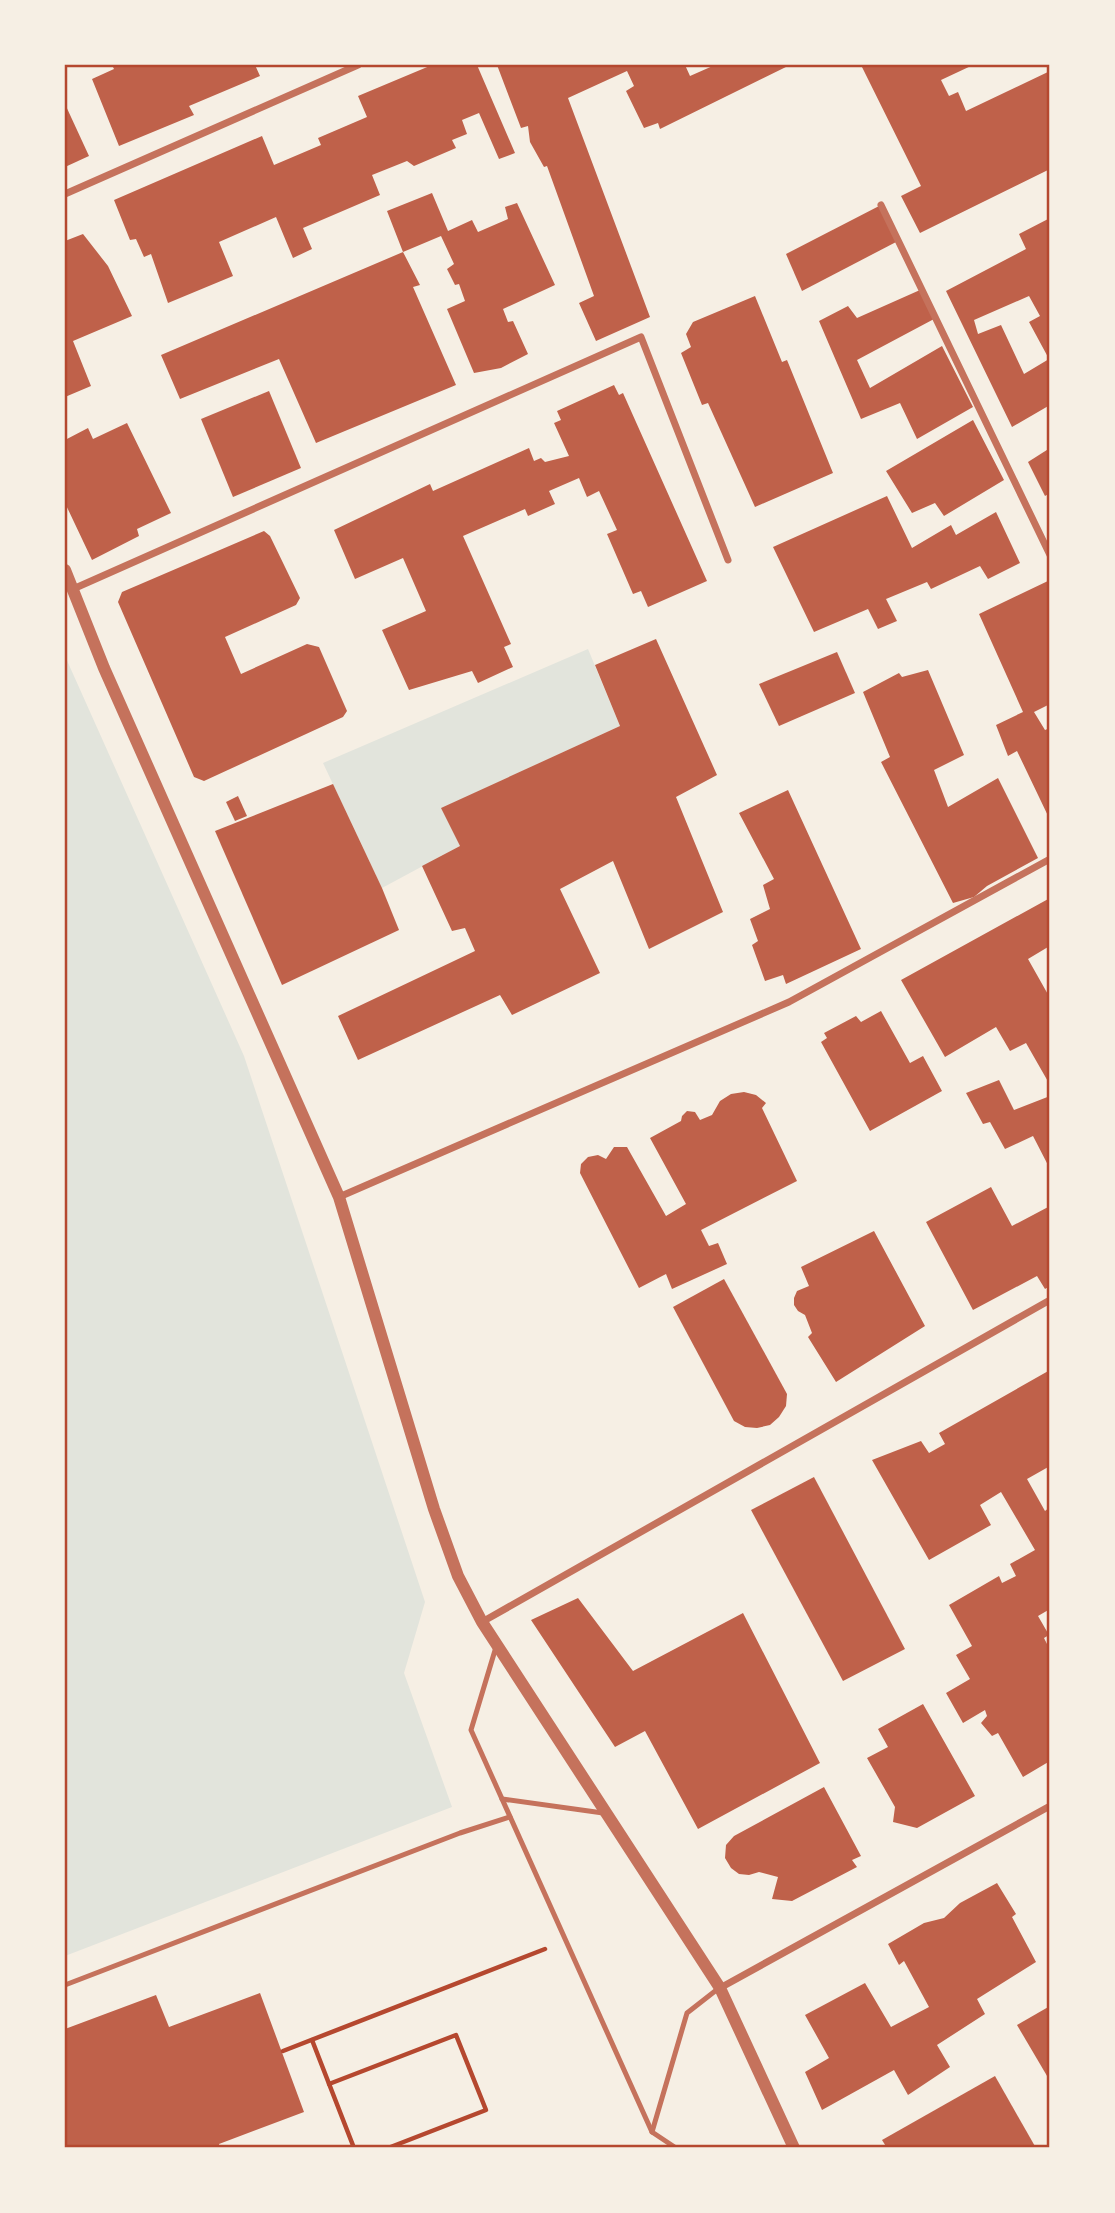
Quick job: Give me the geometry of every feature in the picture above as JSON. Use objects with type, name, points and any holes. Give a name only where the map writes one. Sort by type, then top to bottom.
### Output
[{"type":"street","points":[[65,194],[358,65]]},
{"type":"street","points":[[881,205],[1050,555]]},
{"type":"street","points":[[73,589],[641,337],[728,560]]},
{"type":"street","points":[[65,570],[104,668],[339,1197],[434,1509],[458,1576],[482,1622],[720,1988],[794,2148]]},
{"type":"street","points":[[339,1197],[789,1002],[1050,859]]},
{"type":"street","points":[[482,1622],[1050,1300]]},
{"type":"street","points":[[720,1988],[1050,1806]]},
{"type":"lane","points":[[496,1644],[471,1730],[652,2132],[676,2148]]},
{"type":"lane","points":[[502,1799],[607,1814]]},
{"type":"lane","points":[[65,1985],[460,1833],[510,1817]]},
{"type":"lane","points":[[652,2132],[687,2013],[720,1988]]},
{"type":"path","points":[[284,2051],[544,1949]]},
{"type":"path","points":[[330,2084],[456,2035],[486,2110],[388,2148]]},
{"type":"path","points":[[313,2040],[354,2148]]},
{"type":"shaded area","points":[[588,649],[620,726],[442,808],[460,846],[382,888],[323,763]]},
{"type":"shaded area","points":[[65,656],[244,1056],[425,1602],[404,1673],[452,1807],[65,1956]]},
{"type":"building","points":[[112,65],[255,65],[260,76],[189,106],[194,115],[119,146],[92,79],[114,69]]},
{"type":"building","points":[[432,65],[477,65],[515,153],[499,159],[479,113],[462,120],[467,134],[452,140],[456,148],[414,166],[407,161],[372,175],[380,195],[303,228],[312,249],[293,258],[276,217],[219,242],[233,276],[168,303],[151,254],[144,257],[136,239],[130,240],[114,200],[262,136],[274,165],[321,145],[318,138],[367,117],[358,96]]},
{"type":"building","points":[[497,65],[685,65],[690,76],[715,65],[790,65],[660,129],[658,123],[644,128],[626,91],[634,86],[627,71],[568,98],[650,317],[596,341],[579,303],[594,296],[547,166],[544,167],[530,142],[528,126],[521,128]]},
{"type":"building","points":[[861,65],[973,65],[941,80],[949,96],[958,92],[966,111],[1050,71],[1050,169],[920,233],[901,196],[921,186]]},
{"type":"building","points":[[65,104],[89,156],[65,167]]},
{"type":"building","points":[[432,193],[448,231],[472,220],[478,232],[508,219],[505,207],[517,203],[555,285],[503,309],[508,322],[513,321],[528,354],[501,368],[474,373],[447,309],[465,301],[459,284],[455,285],[447,269],[454,264],[441,236],[403,252],[387,211]]},
{"type":"building","points":[[881,205],[898,241],[802,291],[786,254]]},
{"type":"building","points":[[1050,218],[1050,405],[1012,427],[946,291],[1026,249],[1019,234]],"holes":[[[1029,296],[1040,316],[1029,322],[1049,359],[1024,374],[1001,325],[978,334],[974,320]]]},
{"type":"building","points":[[83,234],[108,266],[132,316],[73,341],[91,386],[65,397],[65,241]]},
{"type":"building","points":[[403,252],[420,285],[413,287],[456,385],[316,443],[279,359],[180,399],[161,355]]},
{"type":"building","points":[[920,290],[934,319],[857,360],[870,388],[942,346],[973,407],[917,439],[900,403],[861,419],[819,321],[848,306],[857,318]]},
{"type":"building","points":[[755,296],[782,362],[787,360],[833,473],[755,507],[708,403],[702,405],[681,353],[691,347],[686,334],[693,322]]},
{"type":"building","points":[[614,385],[619,395],[623,393],[707,581],[648,607],[641,591],[633,594],[607,534],[617,530],[599,491],[587,497],[579,478],[549,491],[555,504],[528,516],[525,509],[463,536],[511,644],[504,647],[513,667],[478,683],[472,671],[409,690],[382,630],[426,611],[403,558],[355,579],[334,530],[430,484],[433,491],[529,448],[534,461],[541,458],[545,462],[569,456],[554,423],[561,420],[557,411]]},
{"type":"building","points":[[269,391],[301,468],[233,497],[201,419]]},
{"type":"building","points":[[973,420],[1004,480],[944,516],[935,503],[912,513],[886,471]]},
{"type":"building","points":[[127,423],[171,513],[137,529],[139,536],[92,560],[65,503],[65,440],[88,428],[93,439]]},
{"type":"building","points":[[1050,448],[1050,493],[1045,496],[1028,462]]},
{"type":"building","points":[[887,496],[912,548],[951,525],[956,535],[996,512],[1020,563],[988,579],[980,566],[931,589],[927,582],[886,599],[897,621],[878,629],[868,609],[814,632],[773,547]]},
{"type":"building","points":[[264,531],[270,536],[300,598],[296,605],[225,637],[241,674],[307,644],[319,647],[347,711],[343,717],[204,781],[194,777],[118,602],[122,592]]},
{"type":"building","points":[[1050,580],[1050,704],[1034,712],[1045,730],[1050,728],[1050,820],[1017,751],[1008,756],[996,725],[1023,712],[979,614]]},
{"type":"building","points":[[656,639],[717,775],[676,797],[723,912],[649,949],[613,861],[560,889],[600,973],[512,1015],[500,995],[358,1060],[338,1016],[475,951],[465,928],[452,931],[422,866],[460,846],[441,808],[620,726],[595,665]]},
{"type":"building","points":[[837,652],[855,693],[779,726],[759,684]]},
{"type":"building","points":[[928,670],[964,755],[934,770],[948,807],[998,778],[1038,858],[987,886],[974,897],[953,903],[881,762],[890,757],[863,692],[899,673],[902,677]]},
{"type":"building","points":[[333,784],[399,930],[282,985],[215,831]]},
{"type":"building","points":[[788,790],[861,949],[786,984],[783,975],[765,981],[752,945],[758,941],[750,919],[770,909],[763,885],[774,879],[739,813]]},
{"type":"building","points":[[238,796],[247,816],[235,821],[226,802]]},
{"type":"building","points":[[1050,898],[1050,950],[1048,947],[1028,959],[1050,998],[1050,1085],[1026,1043],[1010,1051],[996,1027],[945,1057],[901,980]]},
{"type":"building","points":[[881,1011],[910,1063],[923,1056],[942,1091],[870,1131],[821,1042],[827,1038],[824,1033],[856,1016],[861,1022]]},
{"type":"building","points":[[999,1080],[1014,1110],[1050,1096],[1050,1169],[1033,1136],[1005,1149],[990,1122],[983,1124],[966,1093]]},
{"type":"building","points":[[744,1092],[756,1095],[766,1103],[762,1108],[797,1181],[701,1230],[709,1246],[718,1243],[727,1264],[672,1289],[666,1274],[639,1288],[580,1173],[581,1164],[588,1157],[598,1155],[606,1159],[614,1147],[627,1147],[666,1216],[686,1204],[650,1138],[681,1121],[687,1111],[695,1112],[700,1120],[712,1115],[720,1101],[731,1094]]},
{"type":"building","points":[[991,1187],[1012,1226],[1050,1206],[1050,1286],[1045,1289],[1037,1276],[973,1310],[926,1222]]},
{"type":"building","points":[[874,1231],[925,1326],[836,1382],[808,1337],[812,1333],[805,1315],[794,1305],[797,1291],[809,1286],[801,1267]]},
{"type":"building","points":[[724,1279],[787,1394],[786,1406],[770,1425],[745,1427],[734,1421],[673,1307]]},
{"type":"building","points":[[1050,1370],[1050,1466],[1027,1479],[1045,1511],[1050,1507],[1050,1609],[1038,1616],[1049,1635],[1044,1638],[1050,1650],[1050,1761],[1023,1777],[998,1733],[992,1736],[981,1723],[987,1716],[985,1710],[963,1723],[946,1693],[970,1679],[956,1655],[972,1646],[949,1605],[999,1576],[1002,1583],[1016,1576],[1010,1564],[1035,1550],[1001,1492],[980,1505],[991,1525],[929,1560],[872,1460],[921,1441],[929,1453],[945,1444],[939,1433]]},
{"type":"building","points":[[814,1477],[905,1649],[843,1681],[751,1510]]},
{"type":"building","points":[[578,1598],[633,1671],[743,1613],[820,1763],[698,1829],[645,1731],[615,1747],[531,1620]]},
{"type":"building","points":[[923,1704],[975,1796],[917,1828],[893,1822],[895,1807],[867,1758],[888,1747],[878,1729]]},
{"type":"building","points":[[824,1787],[861,1856],[852,1860],[857,1867],[792,1901],[772,1899],[778,1877],[759,1872],[739,1874],[725,1858],[726,1845],[734,1836]]},
{"type":"building","points":[[997,1883],[1016,1914],[1012,1917],[1036,1962],[977,1999],[985,2014],[937,2045],[950,2067],[908,2095],[894,2070],[822,2110],[805,2072],[829,2058],[805,2015],[865,1983],[891,2027],[929,2007],[904,1961],[899,1965],[888,1944],[924,1923],[944,1918],[960,1903]]},
{"type":"building","points":[[260,1993],[304,2112],[219,2144],[220,2148],[65,2148],[65,2029],[156,1995],[169,2027]]},
{"type":"building","points":[[1050,2006],[1050,2081],[1017,2025]]},
{"type":"building","points":[[995,2076],[1036,2148],[887,2148],[882,2140]]}]
